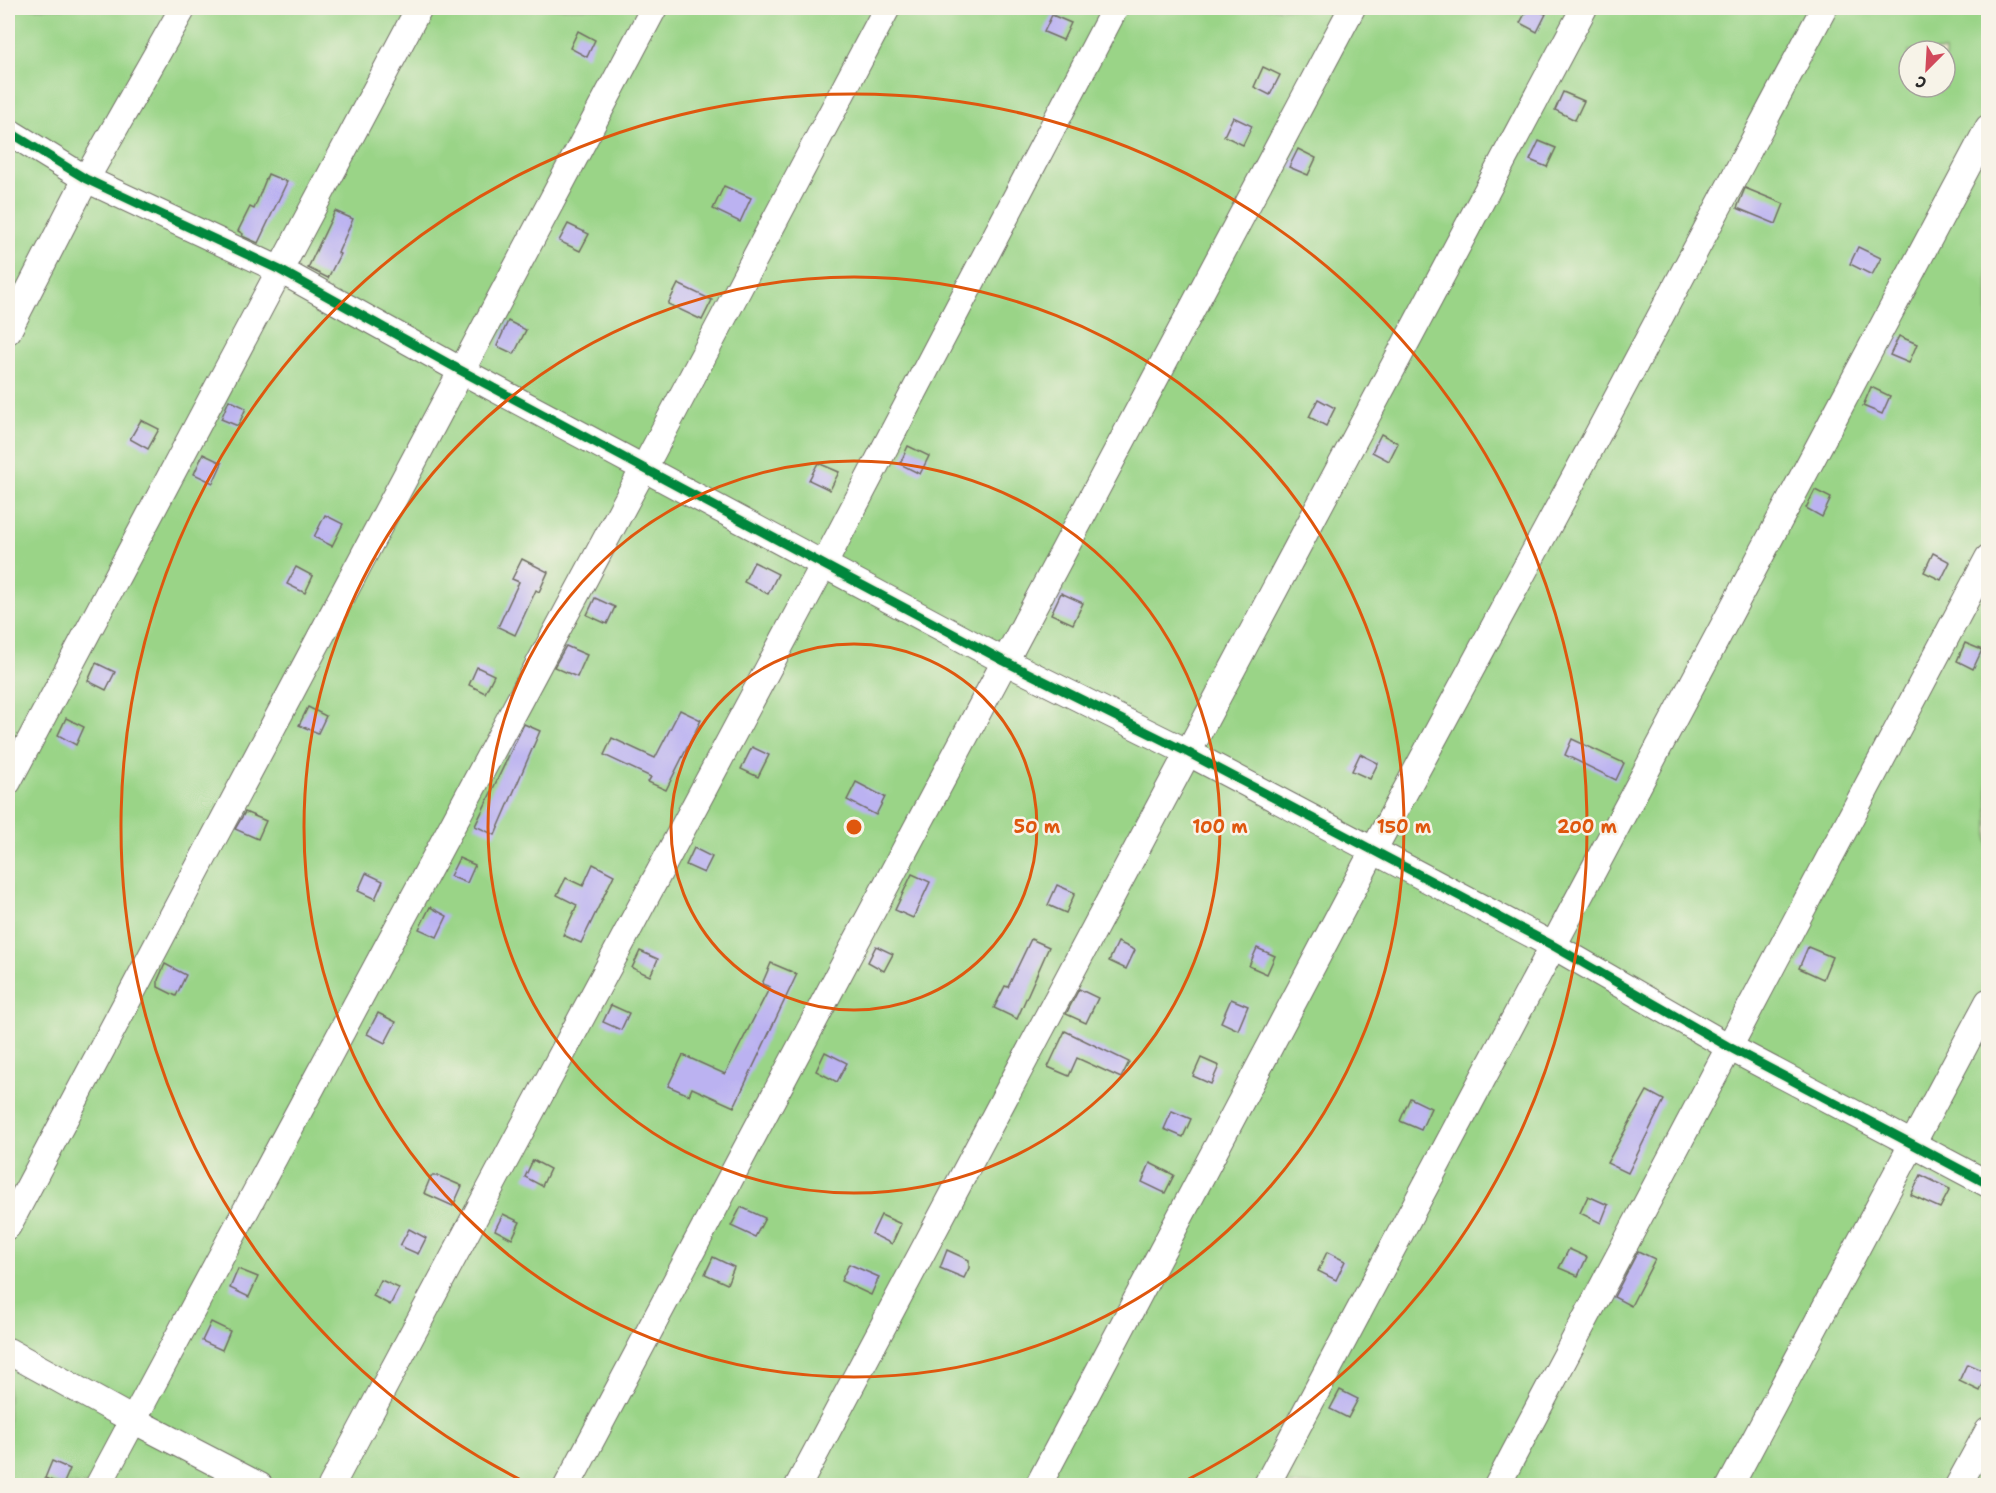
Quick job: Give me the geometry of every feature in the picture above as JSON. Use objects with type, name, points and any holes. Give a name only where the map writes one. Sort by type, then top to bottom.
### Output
[{"type":"street","points":[[8,331],[86,179],[183,8]]},
{"type":"street","points":[[8,782],[418,8]]},
{"type":"street","points":[[8,1226],[654,8]]},
{"type":"street","points":[[98,1485],[644,468],[887,8]]},
{"type":"street","points":[[331,1485],[824,564],[1115,8]]},
{"type":"street","points":[[567,1485],[1352,8]]},
{"type":"street","points":[[798,1485],[1584,8]]},
{"type":"street","points":[[1038,1485],[1373,851],[1824,8]]},
{"type":"street","points":[[1266,1485],[1989,128]]},
{"type":"street","points":[[8,132],[86,179],[280,270],[460,370],[1004,661],[1187,752],[1552,945],[1729,1047],[1989,1184]]},
{"type":"street","points":[[1497,1485],[1989,558]]},
{"type":"street","points":[[1730,1485],[1989,1002]]},
{"type":"street","points":[[8,1351],[133,1420],[260,1485]]},
{"type":"street","points":[[1958,1485],[1989,1431]]},
{"type":"green space","points":[[8,8],[1988,8],[1988,1485],[8,1485]]},
{"type":"building","points":[[1528,8],[1546,14],[1537,32],[1520,23]]},
{"type":"building","points":[[1052,15],[1071,23],[1063,40],[1044,32]]},
{"type":"building","points":[[578,31],[595,40],[587,57],[570,48]]},
{"type":"building","points":[[1263,67],[1280,75],[1270,95],[1254,87]]},
{"type":"building","points":[[1563,92],[1584,101],[1575,120],[1555,110]]},
{"type":"building","points":[[1233,117],[1252,126],[1243,145],[1224,136]]},
{"type":"building","points":[[1539,141],[1556,148],[1547,167],[1530,160]]},
{"type":"building","points":[[1298,149],[1316,158],[1308,175],[1289,167]]},
{"type":"building","points":[[268,174],[287,182],[258,243],[242,236],[243,234],[238,231],[250,207],[254,209]]},
{"type":"building","points":[[724,186],[751,198],[740,222],[713,209]]},
{"type":"building","points":[[1745,188],[1784,204],[1776,224],[1737,208]]},
{"type":"building","points":[[335,211],[353,219],[328,278],[308,268]]},
{"type":"building","points":[[568,224],[589,234],[580,251],[559,241]]},
{"type":"building","points":[[1858,247],[1881,258],[1872,275],[1850,264]]},
{"type":"building","points":[[678,284],[712,300],[702,320],[668,304]]},
{"type":"building","points":[[508,321],[526,330],[514,354],[497,346]]},
{"type":"building","points":[[1899,336],[1917,344],[1909,363],[1890,355]]},
{"type":"building","points":[[1871,387],[1890,396],[1882,414],[1863,406]]},
{"type":"building","points":[[1318,399],[1335,408],[1326,426],[1309,417]]},
{"type":"building","points":[[229,400],[246,408],[238,426],[221,419]]},
{"type":"building","points":[[141,420],[159,429],[148,449],[130,439]]},
{"type":"building","points":[[1381,434],[1398,443],[1389,461],[1372,452]]},
{"type":"building","points":[[908,446],[929,456],[920,474],[900,464]]},
{"type":"building","points":[[203,454],[222,463],[213,483],[194,474]]},
{"type":"building","points":[[818,463],[839,472],[830,490],[809,480]]},
{"type":"building","points":[[1815,490],[1831,498],[1822,517],[1806,508]]},
{"type":"building","points":[[325,515],[343,524],[332,546],[314,537]]},
{"type":"building","points":[[1933,553],[1950,562],[1941,580],[1924,572]]},
{"type":"building","points":[[522,559],[548,572],[539,592],[536,590],[515,635],[498,627],[519,582],[512,579]]},
{"type":"building","points":[[754,562],[778,574],[768,594],[744,582]]},
{"type":"building","points":[[296,567],[313,576],[305,593],[287,584]]},
{"type":"building","points":[[1061,593],[1083,603],[1073,624],[1051,614]]},
{"type":"building","points":[[595,598],[615,607],[607,624],[587,615]]},
{"type":"building","points":[[1965,643],[1982,650],[1973,669],[1957,661]]},
{"type":"building","points":[[566,646],[587,655],[577,677],[554,667]]},
{"type":"building","points":[[96,663],[115,672],[106,690],[88,681]]},
{"type":"building","points":[[477,667],[494,675],[485,693],[469,685]]},
{"type":"building","points":[[308,707],[326,716],[318,733],[299,725]]},
{"type":"building","points":[[680,710],[701,720],[666,790],[648,782],[651,777],[604,755],[612,738],[655,758]]},
{"type":"building","points":[[66,718],[84,727],[76,745],[58,735]]},
{"type":"building","points":[[524,724],[540,731],[495,835],[475,826]]},
{"type":"building","points":[[1572,739],[1624,763],[1616,780],[1565,755]]},
{"type":"building","points":[[752,747],[769,755],[758,777],[741,769]]},
{"type":"building","points":[[1360,754],[1378,763],[1370,779],[1352,771]]},
{"type":"building","points":[[856,782],[885,797],[876,815],[847,800]]},
{"type":"building","points":[[245,812],[266,821],[258,839],[235,829]]},
{"type":"building","points":[[694,848],[712,857],[704,873],[686,865]]},
{"type":"building","points":[[459,858],[475,865],[467,883],[450,876]]},
{"type":"building","points":[[593,864],[614,875],[581,943],[563,935],[577,905],[557,895],[566,878],[583,886]]},
{"type":"building","points":[[366,873],[383,881],[375,899],[358,891]]},
{"type":"building","points":[[912,874],[930,882],[913,918],[895,910]]},
{"type":"building","points":[[1057,885],[1075,893],[1066,913],[1048,905]]},
{"type":"building","points":[[430,907],[447,916],[437,937],[419,929]]},
{"type":"building","points":[[1031,939],[1049,947],[1017,1019],[994,1008],[1005,986],[1008,987]]},
{"type":"building","points":[[1118,942],[1135,950],[1126,969],[1109,961]]},
{"type":"building","points":[[876,946],[893,954],[884,971],[868,962]]},
{"type":"building","points":[[1808,947],[1832,957],[1823,979],[1799,968]]},
{"type":"building","points":[[1257,948],[1275,956],[1267,974],[1249,966]]},
{"type":"building","points":[[640,951],[658,959],[650,976],[632,968]]},
{"type":"building","points":[[771,963],[797,974],[734,1107],[692,1088],[689,1095],[668,1086],[683,1055],[725,1074],[770,987],[762,984]]},
{"type":"building","points":[[165,964],[186,975],[176,996],[158,987],[158,980]]},
{"type":"building","points":[[1079,989],[1098,998],[1086,1023],[1066,1014]]},
{"type":"building","points":[[1231,999],[1248,1006],[1238,1030],[1221,1022]]},
{"type":"building","points":[[611,1005],[629,1013],[621,1030],[603,1022]]},
{"type":"building","points":[[378,1013],[396,1022],[385,1043],[367,1034]]},
{"type":"building","points":[[1065,1031],[1129,1062],[1121,1078],[1077,1058],[1069,1076],[1048,1067]]},
{"type":"building","points":[[825,1052],[847,1063],[837,1082],[816,1071]]},
{"type":"building","points":[[1201,1058],[1219,1066],[1211,1084],[1193,1076]]},
{"type":"building","points":[[1647,1091],[1664,1100],[1628,1173],[1607,1163]]},
{"type":"building","points":[[1410,1098],[1431,1108],[1421,1130],[1400,1121]]},
{"type":"building","points":[[1172,1111],[1191,1119],[1183,1137],[1164,1129]]},
{"type":"building","points":[[533,1160],[550,1169],[542,1186],[525,1177]]},
{"type":"building","points":[[1150,1163],[1174,1175],[1165,1193],[1142,1182]]},
{"type":"building","points":[[1921,1175],[1950,1189],[1940,1208],[1911,1195]]},
{"type":"building","points":[[431,1176],[439,1176],[462,1186],[453,1206],[424,1193]]},
{"type":"building","points":[[1588,1196],[1608,1205],[1601,1223],[1580,1213]]},
{"type":"building","points":[[741,1207],[765,1218],[755,1237],[731,1226]]},
{"type":"building","points":[[503,1214],[520,1222],[512,1239],[495,1230]]},
{"type":"building","points":[[881,1215],[901,1224],[892,1244],[872,1234]]},
{"type":"building","points":[[409,1229],[426,1238],[418,1254],[400,1246]]},
{"type":"building","points":[[1569,1249],[1587,1257],[1578,1276],[1559,1268]]},
{"type":"building","points":[[947,1250],[969,1260],[969,1268],[964,1278],[940,1268]]},
{"type":"building","points":[[1638,1251],[1655,1259],[1631,1306],[1614,1297]]},
{"type":"building","points":[[1327,1252],[1345,1261],[1336,1280],[1318,1271]]},
{"type":"building","points":[[713,1257],[734,1267],[727,1284],[705,1274]]},
{"type":"building","points":[[849,1264],[879,1277],[871,1295],[841,1281]]},
{"type":"building","points":[[238,1269],[258,1277],[249,1297],[230,1288]]},
{"type":"building","points":[[381,1280],[399,1288],[390,1305],[373,1296]]},
{"type":"building","points":[[211,1322],[230,1331],[222,1350],[202,1341]]},
{"type":"building","points":[[1967,1364],[1988,1373],[1980,1391],[1959,1381]]},
{"type":"building","points":[[1340,1390],[1358,1399],[1348,1418],[1330,1409]]},
{"type":"building","points":[[52,1461],[70,1469],[63,1485],[45,1478]]},
{"type":"cycle path","points":[[8,131],[86,179],[280,270],[460,370],[1004,661],[1187,752],[1552,945],[1729,1047],[1988,1184]]}]
